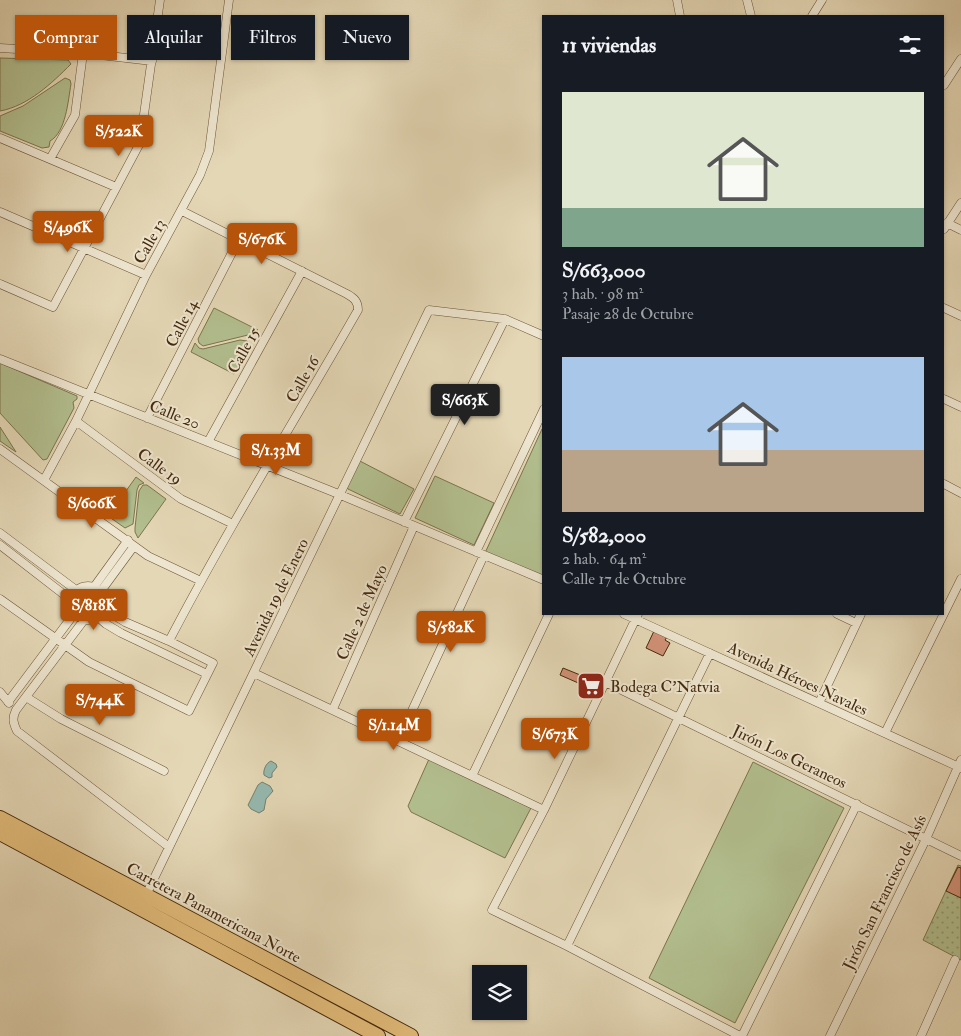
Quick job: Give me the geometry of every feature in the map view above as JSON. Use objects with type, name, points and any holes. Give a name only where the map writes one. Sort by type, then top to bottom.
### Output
[{"type":"highway","name":"Carretera Panamericana Norte","points":[[0,818],[411,1036]]},
{"type":"highway","name":"Carretera Panamericana Norte","points":[[0,833],[378,1036]]},
{"type":"street","points":[[0,284],[53,307],[142,137],[160,0]]},
{"type":"street","name":"Calle 13","points":[[44,480],[76,422],[146,274],[203,170],[210,151],[230,0]]},
{"type":"street","points":[[677,0],[680,15]]},
{"type":"street","points":[[813,15],[822,0]]},
{"type":"street","points":[[748,1],[751,15]]},
{"type":"street","points":[[0,48],[15,49]]},
{"type":"street","points":[[117,57],[152,61]]},
{"type":"street","points":[[944,85],[961,58]]},
{"type":"street","points":[[50,159],[75,115],[82,60]]},
{"type":"street","points":[[0,138],[116,187]]},
{"type":"street","points":[[961,202],[945,226],[961,230]]},
{"type":"street","name":"Calle 16","points":[[170,641],[233,524],[358,310],[358,304],[355,299],[182,211]]},
{"type":"street","points":[[0,212],[146,274]]},
{"type":"street","name":"Calle 14","points":[[147,418],[238,241]]},
{"type":"street","name":"Calle 15","points":[[208,442],[302,271]]},
{"type":"street","points":[[944,308],[961,316]]},
{"type":"street","name":"Avenida 19 de Enero","points":[[146,895],[429,310],[505,319]]},
{"type":"street","points":[[404,522],[505,319],[542,335]]},
{"type":"street","name":"Calle 20","points":[[0,359],[340,496]]},
{"type":"street","points":[[944,399],[961,407]]},
{"type":"street","points":[[398,741],[541,419]]},
{"type":"street","name":"Calle 19","points":[[76,422],[181,499],[233,524]]},
{"type":"street","points":[[0,449],[152,558],[201,581]]},
{"type":"street","points":[[944,484],[961,493]]},
{"type":"street","points":[[340,496],[542,579]]},
{"type":"street","name":"Calle 2 de Mayo","points":[[333,710],[414,526]]},
{"type":"street","points":[[0,533],[76,590]]},
{"type":"street","points":[[97,589],[128,540]]},
{"type":"street","points":[[0,546],[71,600]]},
{"type":"street","points":[[97,589],[134,546]]},
{"type":"street","points":[[944,613],[961,579]]},
{"type":"street","points":[[85,586],[97,589],[105,600],[104,609],[98,617],[94,620],[84,620],[74,614],[71,600],[76,590],[85,586]]},
{"type":"street","points":[[0,599],[55,639],[98,667],[189,710],[214,663],[170,641],[125,622],[104,609]]},
{"type":"street","points":[[8,702],[74,614]]},
{"type":"street","points":[[472,776],[549,615]]},
{"type":"street","points":[[839,615],[856,623]]},
{"type":"street","points":[[819,703],[860,615]]},
{"type":"street","points":[[885,733],[943,615]]},
{"type":"street","points":[[637,616],[544,810],[492,910],[567,946],[741,1036],[857,804]]},
{"type":"street","name":"Avenida Héroes Navales","points":[[637,616],[710,653],[960,765]]},
{"type":"street","points":[[98,617],[121,633],[207,674]]},
{"type":"street","points":[[84,620],[16,710],[13,716],[14,724],[17,731],[170,846]]},
{"type":"street","points":[[567,946],[710,653]]},
{"type":"street","points":[[254,673],[544,810]]},
{"type":"street","name":"Jirón Los Geraneos","points":[[606,682],[961,856]]},
{"type":"street","points":[[0,692],[16,710]]},
{"type":"street","points":[[26,697],[67,722],[164,771]]},
{"type":"street","name":"Jirón San Francisco de Asís","points":[[830,1036],[960,765]]},
{"type":"street","points":[[922,1036],[955,960]]},
{"type":"green space","points":[[0,58],[15,58],[15,60],[68,60],[71,64],[48,86],[30,99],[0,111]]},
{"type":"green space","points":[[65,78],[70,80],[71,84],[67,107],[60,131],[50,141],[49,147],[42,148],[0,131],[0,116],[23,106]]},
{"type":"green space","points":[[214,308],[258,330],[252,334],[203,346],[199,343],[198,339]]},
{"type":"green space","points":[[240,340],[247,341],[250,344],[234,374],[191,352],[195,343],[199,348],[203,349]]},
{"type":"green space","points":[[0,363],[77,396],[77,399],[73,402],[74,408],[47,459],[43,460],[0,413]]},
{"type":"green space","points":[[0,427],[16,452],[0,441]]},
{"type":"green space","points":[[542,429],[542,579],[485,553]]},
{"type":"green space","points":[[356,459],[414,489],[400,514],[348,489],[345,484]]},
{"type":"green space","points":[[435,476],[494,503],[474,545],[415,518]]},
{"type":"green space","points":[[136,477],[144,483],[139,485],[137,490],[133,524],[125,528],[108,516]]},
{"type":"green space","points":[[143,485],[147,485],[166,499],[138,538],[135,528],[139,491]]},
{"type":"green space","points":[[429,759],[531,808],[505,858],[411,812],[408,806]]},
{"type":"green space","points":[[753,762],[844,808],[735,1023],[649,978]]},
{"type":"green space","points":[[958,865],[961,866],[961,960],[923,940]]},
{"type":"water","points":[[271,761],[277,767],[272,773],[272,777],[269,778],[264,775],[264,771],[266,765]]},
{"type":"water","points":[[262,782],[270,786],[273,791],[266,799],[264,810],[259,813],[248,805],[258,785]]},
{"type":"building","points":[[654,631],[667,637],[665,640],[670,643],[663,656],[646,648]]},
{"type":"building","points":[[563,668],[595,681],[592,689],[560,675]]},
{"type":"building","points":[[958,867],[961,868],[961,898],[946,891]]},
{"type":"place","name":"Bodega C'Natvia","points":[[591,686]]}]
